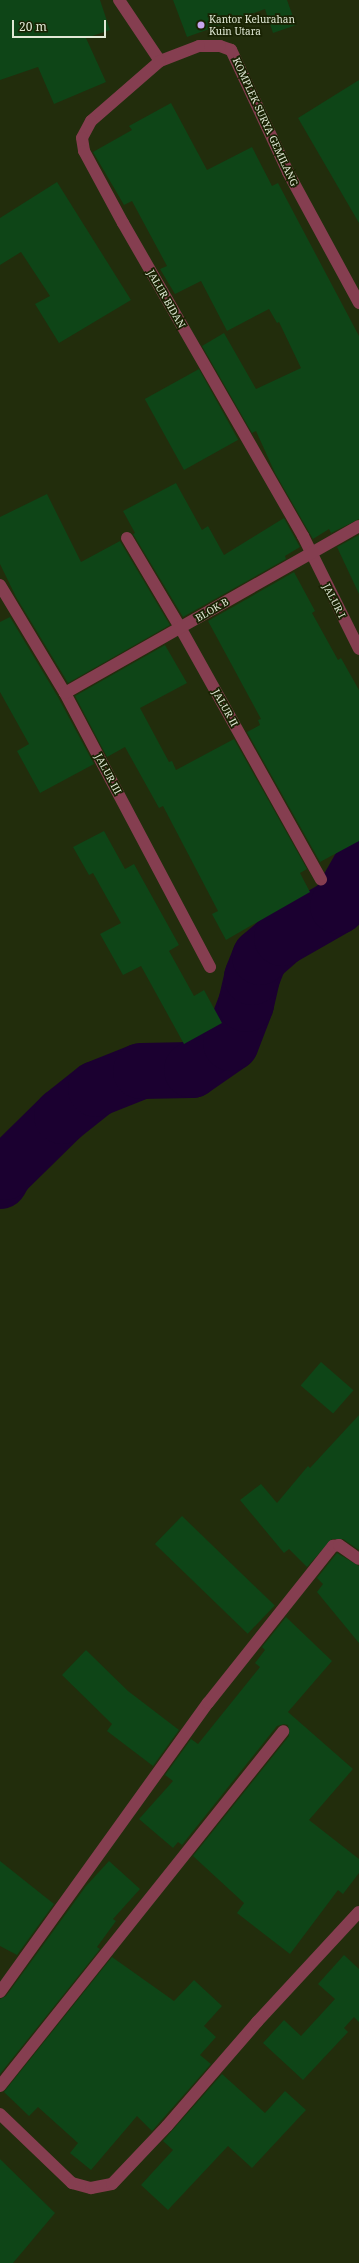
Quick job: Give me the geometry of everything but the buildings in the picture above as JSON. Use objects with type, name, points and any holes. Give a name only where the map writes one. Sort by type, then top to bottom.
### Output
[{"type":"street","points":[[119,0],[160,61]]},
{"type":"street","name":"KOMPLEK SURYA GEMILANG","points":[[160,61],[199,46],[220,46],[231,50],[288,172],[359,303]]},
{"type":"street","name":"JALUR BIDAN","points":[[160,61],[91,121],[82,138],[84,151],[123,223],[304,536],[310,553]]},
{"type":"street","name":"BLOK B","points":[[65,693],[181,629],[359,526]]},
{"type":"street","name":"JALUR II","points":[[127,538],[181,629],[321,880]]},
{"type":"street","name":"JALUR I","points":[[310,553],[359,650]]},
{"type":"street","name":"JALUR III","points":[[0,585],[65,693],[210,967]]},
{"type":"street","points":[[0,1992],[208,1703],[333,1546],[339,1545],[359,1559]]},
{"type":"street","points":[[0,2086],[283,1731]]},
{"type":"street","points":[[0,2114],[72,2183],[91,2188],[112,2184],[162,2132],[257,2022],[359,1912]]},
{"type":"waterway","points":[[0,1181],[5,1172],[62,1116],[96,1089],[141,1071],[192,1070],[231,1043],[246,1004],[252,977],[260,957],[282,938],[338,906],[359,869]]},
{"type":"place","name":"Kantor Kelurahan Kuin Utara","points":[[201,25]]}]
